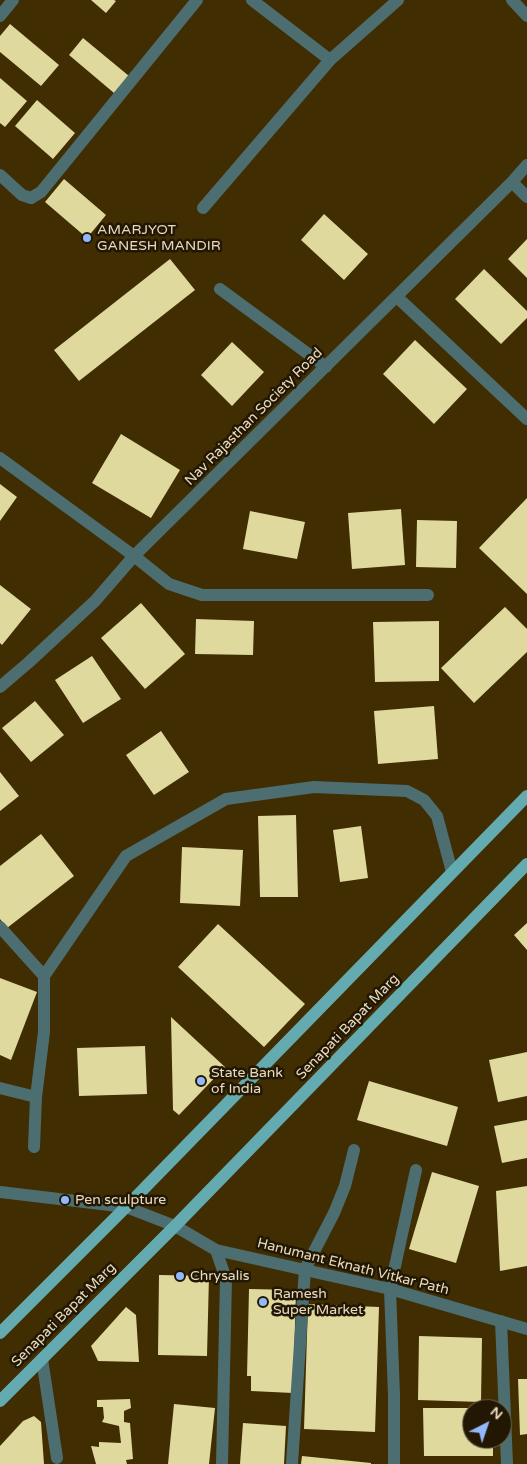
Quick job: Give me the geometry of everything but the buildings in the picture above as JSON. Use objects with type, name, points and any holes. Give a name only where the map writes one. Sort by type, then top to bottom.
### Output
[{"type":"main road","points":[[0,1333],[126,1208],[527,796]]},
{"type":"main road","name":"Senapati Bapat Marg","points":[[0,1401],[175,1226],[527,864]]},
{"type":"street","points":[[0,16],[13,0]]},
{"type":"street","points":[[0,175],[22,195],[31,198],[41,192],[197,0]]},
{"type":"street","points":[[252,0],[330,60]]},
{"type":"street","points":[[203,208],[330,60],[398,0]]},
{"type":"street","points":[[512,0],[527,16]]},
{"type":"street","name":"Nav Rajasthan Society Road","points":[[0,687],[28,664],[95,601],[134,556],[326,368],[527,165]]},
{"type":"street","points":[[512,182],[527,197]]},
{"type":"street","points":[[220,289],[326,368]]},
{"type":"street","points":[[397,297],[527,419]]},
{"type":"street","points":[[0,458],[134,556],[169,584],[202,595],[428,595]]},
{"type":"street","points":[[34,1147],[36,1097],[44,1032],[44,976],[126,856],[226,799],[314,787],[407,791],[424,800],[437,816],[452,872]]},
{"type":"street","points":[[0,927],[44,976]]},
{"type":"street","points":[[0,1088],[36,1097]]},
{"type":"street","points":[[292,1464],[305,1269],[334,1213],[345,1186],[354,1150]]},
{"type":"street","points":[[394,1464],[394,1395],[390,1289],[416,1170]]},
{"type":"street","name":"Hanumant Eknath Vitkar Path","points":[[0,1192],[126,1208],[175,1226],[216,1250],[390,1289],[527,1329]]},
{"type":"street","points":[[216,1250],[226,1279],[222,1464]]},
{"type":"street","points":[[501,1321],[507,1464]]},
{"type":"street","points":[[42,1359],[57,1458]]},
{"type":"place","name":"AMARJYOT GANESH MANDIR","points":[[87,238]]},
{"type":"place","name":"State Bank of India","points":[[201,1081]]},
{"type":"place","name":"Pen sculpture","points":[[65,1200]]},
{"type":"place","name":"Chrysalis","points":[[180,1276]]},
{"type":"place","name":"Ramesh Super Market","points":[[263,1302]]}]
